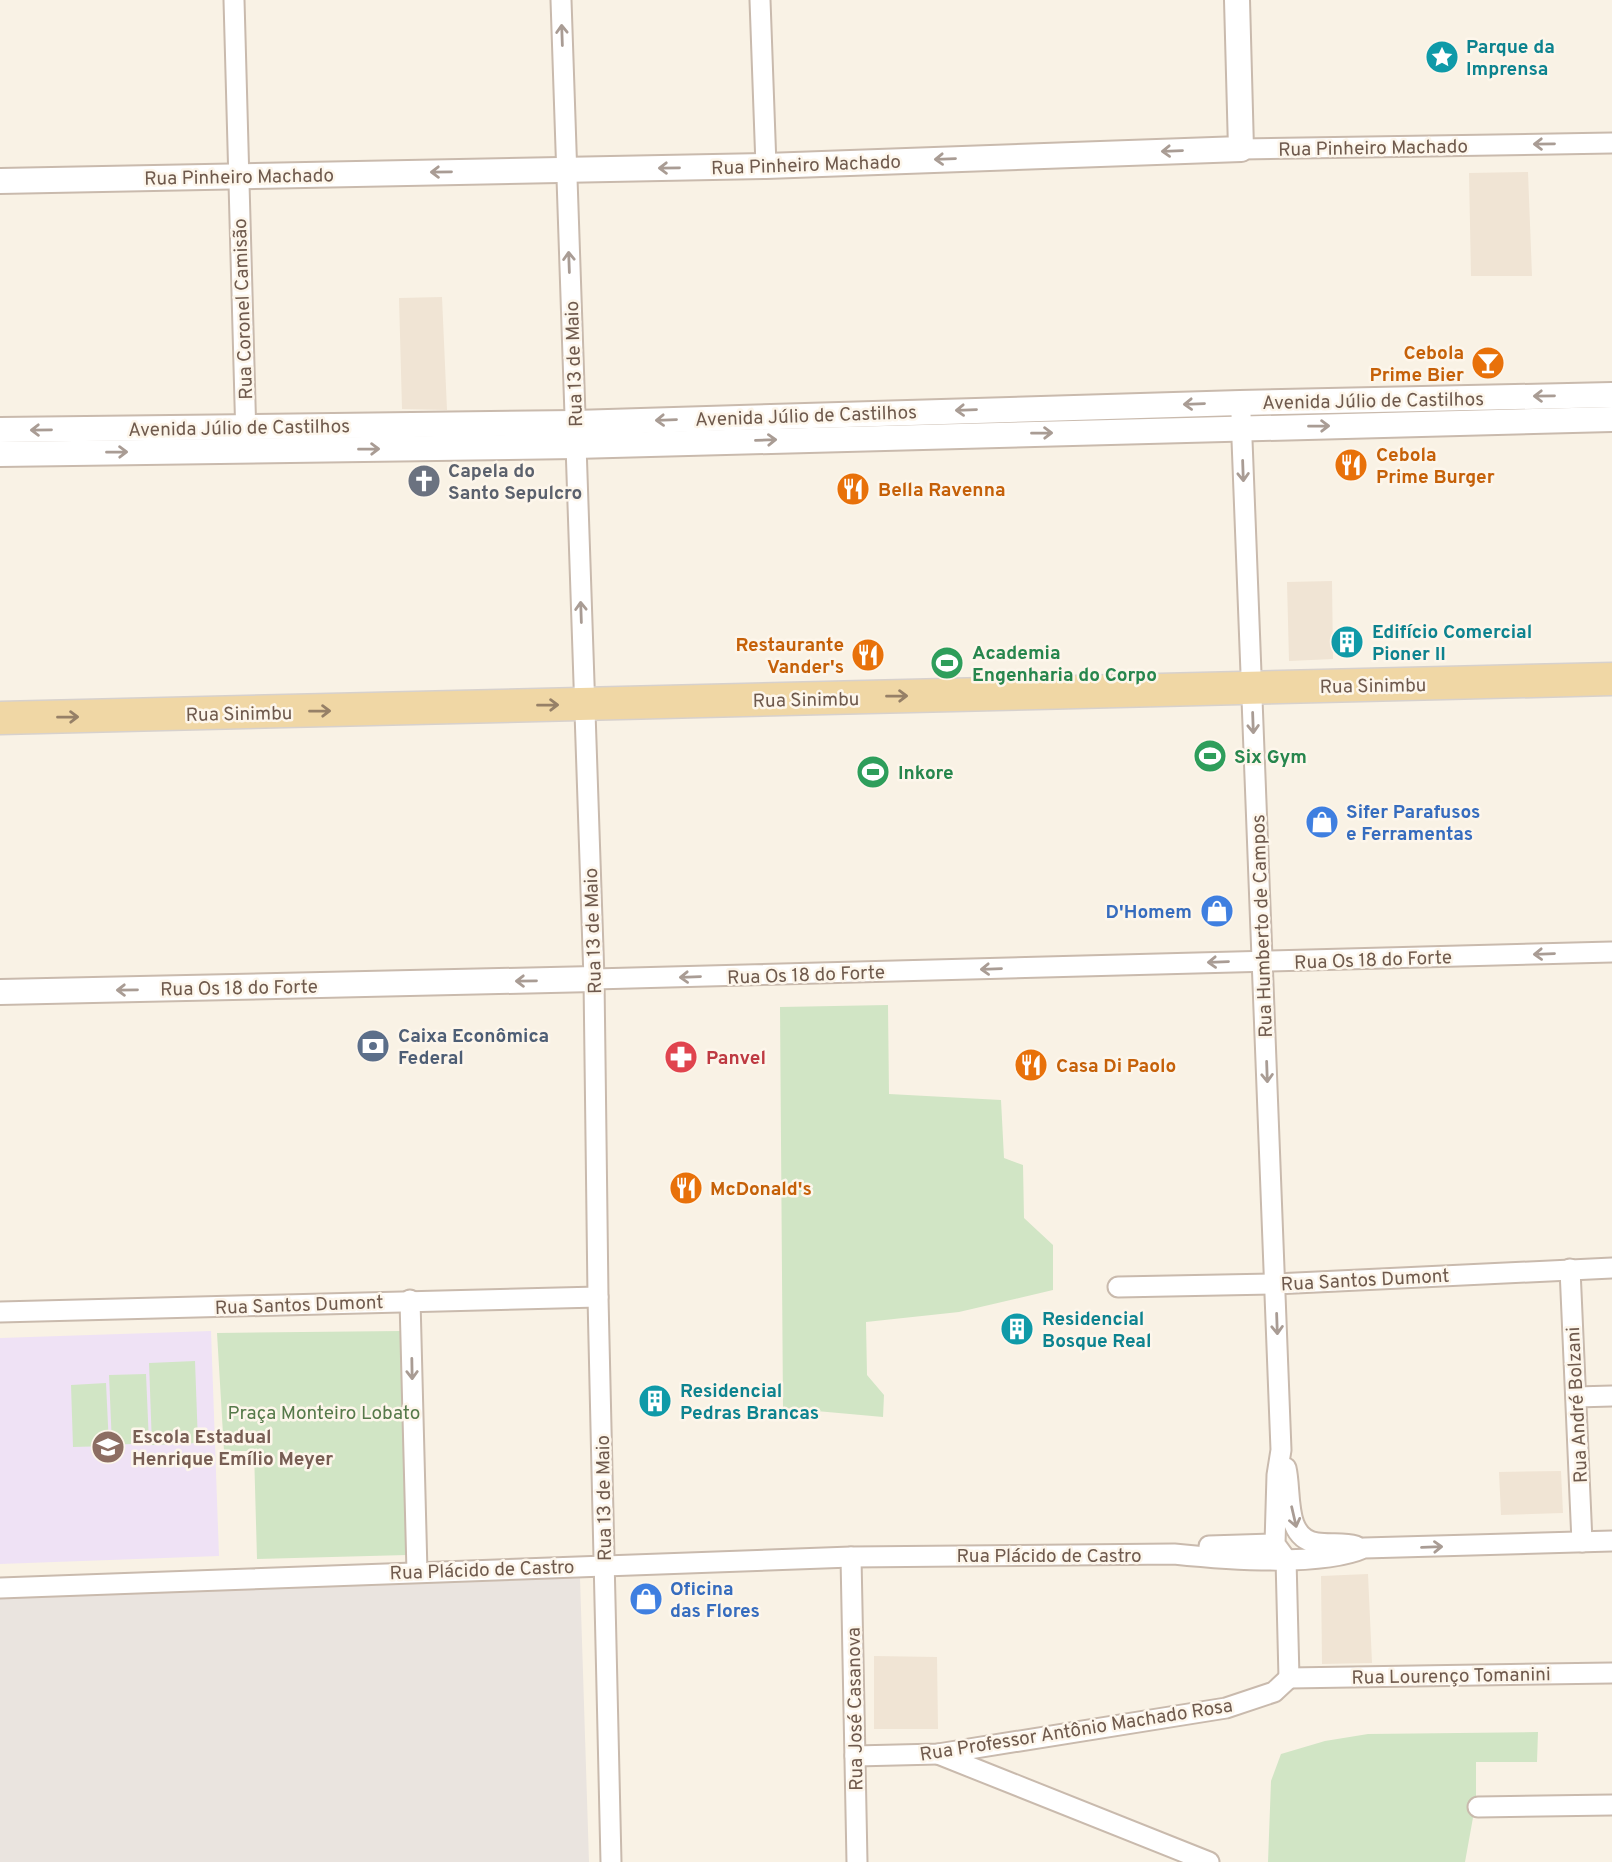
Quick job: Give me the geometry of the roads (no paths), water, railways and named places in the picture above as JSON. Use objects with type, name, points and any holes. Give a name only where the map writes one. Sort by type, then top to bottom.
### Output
[{"type":"main road","name":"Rua Sinimbu","points":[[0,718],[1612,679]]},
{"type":"street","name":"Rua Coronel Camisão","points":[[234,0],[246,438]]},
{"type":"street","name":"Rua 13 de Maio","points":[[561,0],[594,979],[598,1297],[611,1862]]},
{"type":"street","points":[[760,0],[766,166]]},
{"type":"street","points":[[1237,0],[1241,149]]},
{"type":"street","name":"Rua Pinheiro Machado","points":[[0,181],[766,166],[1241,149],[1612,143]]},
{"type":"street","name":"Avenida Júlio de Castilhos","points":[[575,435],[1240,403],[1612,395]]},
{"type":"street","name":"Rua Humberto de Campos","points":[[1240,403],[1282,1450],[1293,1521],[1297,1531],[1306,1539],[1317,1543],[1346,1543],[1364,1548]]},
{"type":"street","name":"Avenida Júlio de Castilhos","points":[[0,454],[77,441],[1241,428],[1612,419]]},
{"type":"street","name":"Avenida Júlio de Castilhos","points":[[0,430],[77,441]]},
{"type":"street","name":"Rua Os 18 do Forte","points":[[0,992],[1612,952]]},
{"type":"street","name":"Rua Santos Dumont","points":[[1118,1287],[1275,1284],[1612,1268]]},
{"type":"street","name":"Rua André Bolzani","points":[[1570,1269],[1582,1542]]},
{"type":"street","name":"Rua Santos Dumont","points":[[0,1312],[598,1297]]},
{"type":"street","points":[[410,1300],[417,1572]]},
{"type":"street","points":[[1576,1397],[1612,1396]]},
{"type":"street","name":"Rua Humberto de Campos","points":[[1282,1450],[1277,1475],[1289,1678]]},
{"type":"street","name":"Rua Plácido de Castro","points":[[0,1588],[851,1557],[1174,1554],[1211,1558],[1280,1552],[1347,1556],[1364,1548],[1612,1541]]},
{"type":"street","name":"Rua José Casanova","points":[[851,1557],[857,1862]]},
{"type":"street","name":"Rua Lourenço Tomanini","points":[[1289,1678],[1612,1673]]},
{"type":"street","name":"Rua Professor Antônio Machado Rosa","points":[[855,1756],[938,1754],[1226,1708],[1273,1692],[1289,1678]]},
{"type":"street","points":[[938,1754],[1209,1862]]},
{"type":"street","points":[[1478,1807],[1612,1805]]},
{"type":"place","name":"Parque da Imprensa","points":[[1442,57]]},
{"type":"place","name":"Cebola Prime Bier","points":[[1488,363]]},
{"type":"place","name":"Cebola Prime Burger","points":[[1351,465]]},
{"type":"place","name":"Capela do Santo Sepulcro","points":[[424,481]]},
{"type":"place","name":"Bella Ravenna","points":[[853,489]]},
{"type":"place","name":"Edifício Comercial Pioner II","points":[[1347,642]]},
{"type":"place","name":"Restaurante Vander's","points":[[868,655]]},
{"type":"place","name":"Academia Engenharia do Corpo","points":[[947,663]]},
{"type":"place","name":"Six Gym","points":[[1210,756]]},
{"type":"place","name":"Inkore","points":[[873,772]]},
{"type":"place","name":"Sifer Parafusos e Ferramentas","points":[[1322,822]]},
{"type":"place","name":"D'Homem","points":[[1217,911]]},
{"type":"place","name":"Caixa Econômica Federal","points":[[373,1046]]},
{"type":"place","name":"Panvel","points":[[681,1057]]},
{"type":"place","name":"Casa Di Paolo","points":[[1031,1065]]},
{"type":"place","name":"McDonald's","points":[[686,1188]]},
{"type":"place","name":"Residencial Bosque Real","points":[[1017,1329]]},
{"type":"place","name":"Residencial Pedras Brancas","points":[[655,1401]]},
{"type":"place","name":"Escola Estadual Henrique Emílio Meyer","points":[[108,1447]]},
{"type":"place","name":"Oficina das Flores","points":[[646,1599]]},
{"type":"park label","name":"Praça Monteiro Lobato","points":[[324,1412]]}]
